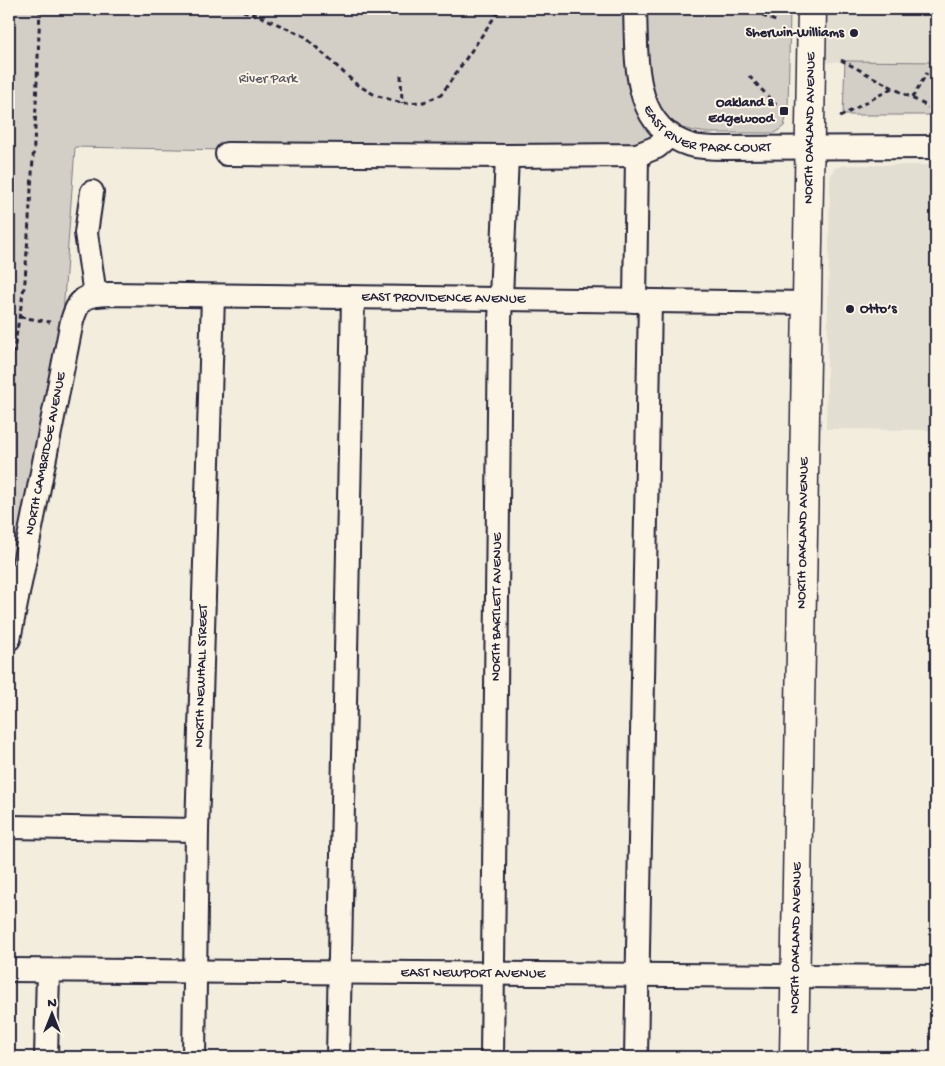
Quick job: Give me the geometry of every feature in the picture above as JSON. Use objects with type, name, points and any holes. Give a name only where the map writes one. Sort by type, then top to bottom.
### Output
[{"type":"main road","name":"NORTH OAKLAND AVENUE","points":[[794,1057],[812,9]]},
{"type":"street","name":"EAST RIVER PARK COURT","points":[[636,9],[640,83],[644,100],[657,124],[671,135],[688,144],[702,147],[936,147]]},
{"type":"street","points":[[226,154],[636,155],[657,147],[671,135]]},
{"type":"street","points":[[636,155],[642,301],[636,1057]]},
{"type":"street","name":"NORTH BARTLETT AVENUE","points":[[492,1057],[501,300],[507,156]]},
{"type":"street","points":[[88,297],[86,233],[92,192]]},
{"type":"street","name":"EAST PROVIDENCE AVENUE","points":[[88,297],[109,294],[807,303]]},
{"type":"street","name":"NORTH NEWHALL STREET","points":[[194,1057],[197,830],[213,296]]},
{"type":"street","name":"NORTH CAMBRIDGE AVENUE","points":[[9,639],[70,326],[75,309],[88,297]]},
{"type":"street","points":[[338,1057],[353,298]]},
{"type":"street","points":[[9,828],[197,830]]},
{"type":"street","name":"EAST NEWPORT AVENUE","points":[[9,970],[936,976]]},
{"type":"street","points":[[46,1057],[48,971]]},
{"type":"path","points":[[9,381],[25,281],[35,128],[40,9]]},
{"type":"path","points":[[234,9],[255,14],[304,36],[349,78],[375,95],[402,103],[424,102],[441,95],[500,9]]},
{"type":"path","points":[[255,14],[256,9]]},
{"type":"path","points":[[756,9],[765,17],[778,22]]},
{"type":"path","points":[[841,60],[936,111]]},
{"type":"path","points":[[912,98],[927,73]]},
{"type":"path","points":[[401,75],[402,103]]},
{"type":"path","points":[[749,76],[776,105]]},
{"type":"path","points":[[840,117],[892,88]]},
{"type":"path","points":[[20,317],[70,326]]},
{"type":"shaded area","points":[[812,9],[936,9],[936,62],[845,61],[812,64]]},
{"type":"shaded area","points":[[845,165],[936,165],[936,430],[826,429],[830,182],[835,168]]},
{"type":"green space","name":"River Park","points":[[9,9],[790,9],[788,110],[784,126],[775,133],[709,133],[695,131],[682,128],[663,114],[644,147],[225,150],[75,147],[57,397],[9,626]]},
{"type":"green space","points":[[845,61],[936,62],[936,115],[843,115]]},
{"type":"place","name":"Sherwin-Williams","points":[[854,33]]},
{"type":"place","name":"Oakland & Edgewood","points":[[784,111]]},
{"type":"place","name":"Otto’s","points":[[850,309]]}]
